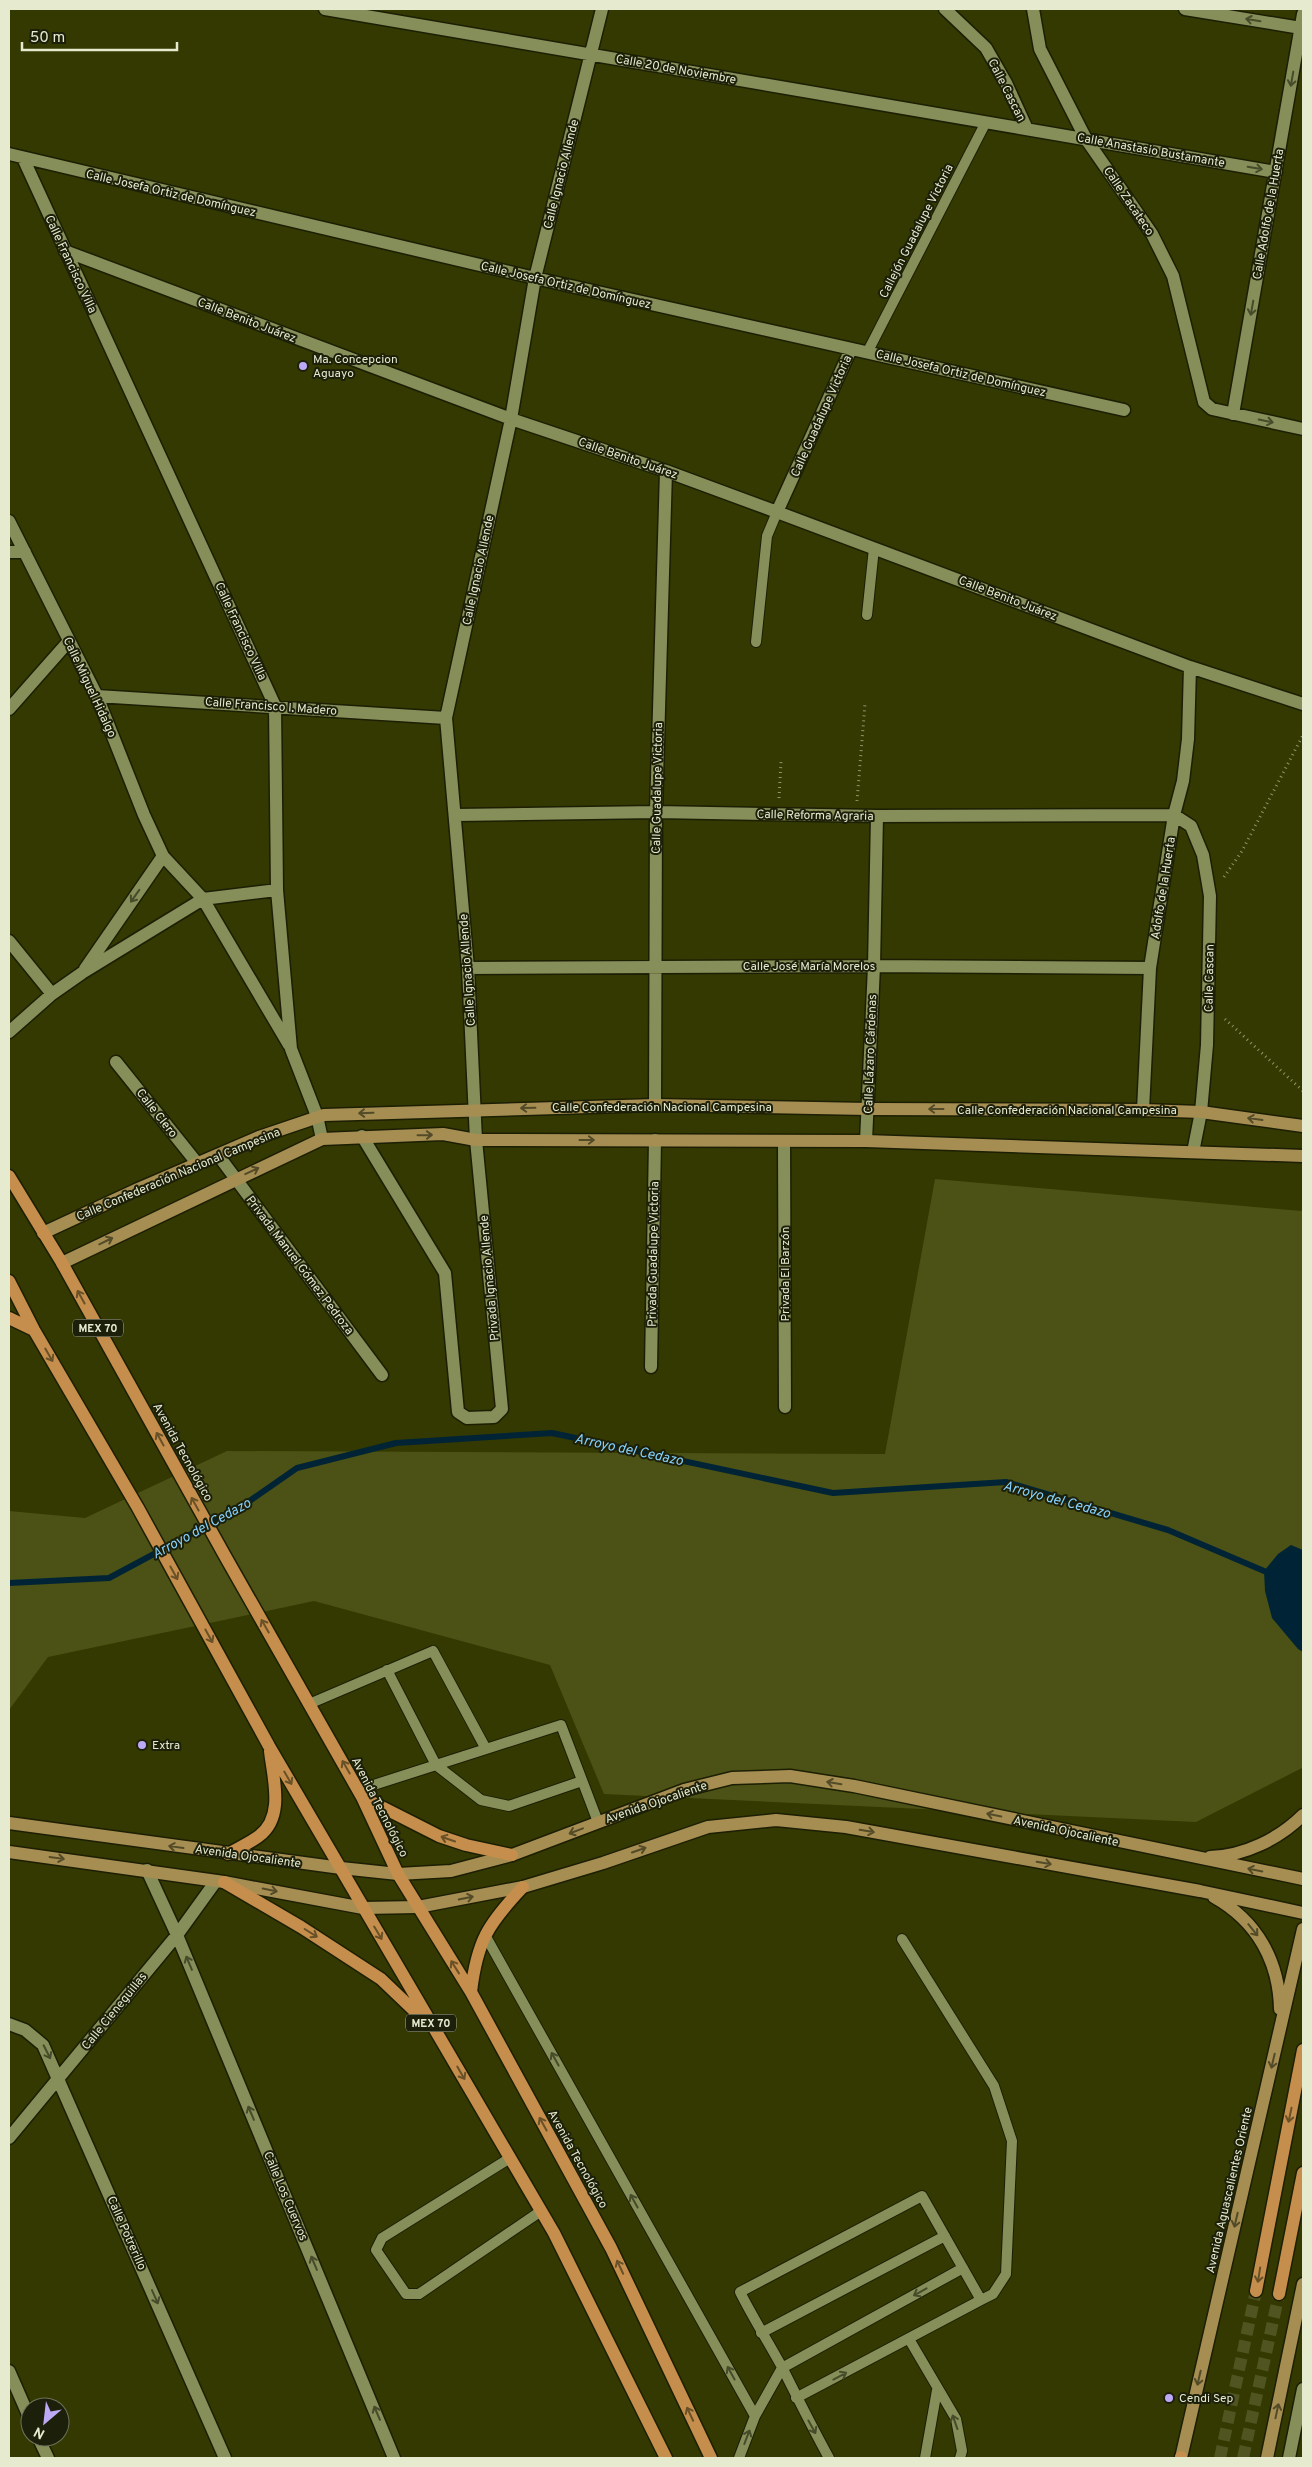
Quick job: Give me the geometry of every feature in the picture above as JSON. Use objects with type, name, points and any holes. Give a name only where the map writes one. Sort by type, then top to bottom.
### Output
[{"type":"main road","name":"Avenida Tecnológico","points":[[9,1176],[62,1263],[183,1482],[360,1793],[398,1874],[471,1992],[611,2248],[711,2458]]},
{"type":"main road","name":"MEX 70","points":[[9,1281],[34,1330],[133,1499],[269,1746],[541,2211],[666,2458]]},
{"type":"main road","points":[[9,1318],[34,1330]]},
{"type":"main road","points":[[228,1854],[261,1835],[271,1823],[276,1808],[269,1746]]},
{"type":"main road","points":[[360,1793],[438,1836],[466,1845],[512,1855]]},
{"type":"main road","points":[[220,1881],[309,1932],[381,1979],[438,2033]]},
{"type":"main road","points":[[471,1992],[474,1961],[485,1935],[497,1914],[523,1887]]},
{"type":"main road","points":[[1256,2291],[1303,2050]]},
{"type":"main road","points":[[1279,2294],[1303,2173]]},
{"type":"street","name":"Calle 20 de Noviembre","points":[[325,9],[1027,129]]},
{"type":"street","name":"Calle Ignacio Allende","points":[[476,1140],[468,968],[446,718],[511,419],[535,278],[602,9]]},
{"type":"street","name":"Calle Cascan","points":[[945,9],[986,48],[1006,83],[1027,129]]},
{"type":"street","name":"Calle Zacateco","points":[[1033,9],[1040,49],[1086,139],[1152,234],[1173,276],[1204,402],[1212,409],[1233,414]]},
{"type":"street","points":[[1185,9],[1301,28]]},
{"type":"street","name":"Calle Adolfo de la Huerta","points":[[1233,414],[1303,14]]},
{"type":"street","name":"Calle Anastasio Bustamante","points":[[1027,129],[1276,172]]},
{"type":"street","name":"Calle Josefa Ortiz de Domínguez","points":[[9,154],[535,278],[1124,410]]},
{"type":"street","name":"Calle Francisco Villa","points":[[22,158],[275,706],[277,890],[291,1049],[317,1116],[322,1138]]},
{"type":"street","name":"Calle Benito Juárez","points":[[65,251],[511,419],[666,471],[778,512],[1190,668],[1303,704]]},
{"type":"street","name":"Calle Guadalupe Victoria","points":[[778,512],[851,349]]},
{"type":"street","points":[[1233,414],[1303,429]]},
{"type":"street","name":"Calle Guadalupe Victoria","points":[[655,1105],[656,812],[666,471]]},
{"type":"street","name":"Calle Miguel Hidalgo","points":[[9,521],[97,696],[144,815],[163,856],[203,899],[291,1049]]},
{"type":"street","points":[[9,552],[25,552]]},
{"type":"street","points":[[9,710],[69,641]]},
{"type":"street","name":"Adolfo de la Huerta","points":[[1143,1110],[1150,968],[1174,815],[1183,781],[1187,747],[1190,668]]},
{"type":"street","name":"Calle Francisco I. Madero","points":[[97,696],[446,718]]},
{"type":"street","name":"Calle Reforma Agraria","points":[[456,815],[656,812],[855,816],[1174,815]]},
{"type":"street","name":"Calle Cascan","points":[[1174,815],[1191,826],[1203,856],[1210,896],[1208,1004],[1201,1112],[1193,1152]]},
{"type":"street","name":"Calle Lázaro Cárdenas","points":[[866,1141],[874,966],[877,816]]},
{"type":"street","points":[[82,973],[163,856]]},
{"type":"street","points":[[9,1032],[52,994],[82,973],[203,899],[277,890]]},
{"type":"street","points":[[9,940],[52,994]]},
{"type":"street","name":"Calle José María Morelos","points":[[468,968],[874,966],[1150,968]]},
{"type":"street","name":"Calle Clero","points":[[116,1062],[197,1163]]},
{"type":"street","name":"Calle Confederación Nacional Campesina","points":[[43,1233],[197,1163],[259,1137],[317,1116],[476,1109],[655,1105],[868,1109],[1143,1110],[1201,1112],[1303,1126]]},
{"type":"street","name":"Calle Confederación Nacional Campesina","points":[[62,1263],[322,1138],[444,1134],[476,1140],[866,1141],[1303,1156]]},
{"type":"street","name":"Privada Ignacio Allende","points":[[362,1136],[445,1274],[458,1412],[467,1418],[494,1417],[502,1409],[476,1140]]},
{"type":"street","name":"Privada Guadalupe Victoria","points":[[651,1366],[655,1140]]},
{"type":"street","name":"Privada El Barzón","points":[[784,1142],[785,1407]]},
{"type":"street","name":"Privada Manuel Gómez Pedroza","points":[[218,1155],[382,1375]]},
{"type":"street","name":"Avenida Ojocaliente","points":[[9,1823],[341,1868],[398,1874],[451,1871],[512,1855],[684,1790],[732,1778],[790,1776],[854,1786],[1303,1879]]},
{"type":"street","points":[[1195,1858],[1249,1850],[1282,1833],[1303,1815]]},
{"type":"street","points":[[9,1852],[220,1881],[363,1908],[418,1907],[523,1887],[603,1863],[708,1827],[776,1820],[846,1827],[1200,1891],[1303,1913]]},
{"type":"street","name":"Calle Los Cuervos","points":[[147,1870],[177,1935],[394,2458]]},
{"type":"street","name":"Calle Cieneguillas","points":[[9,2138],[220,1881]]},
{"type":"street","points":[[1200,1891],[1216,1898],[1236,1912],[1254,1930],[1263,1944],[1277,1977],[1281,2028]]},
{"type":"street","name":"Avenida Aguascalientes Oriente","points":[[1181,2458],[1303,1928]]},
{"type":"street","points":[[1290,1984],[1303,1978]]},
{"type":"street","name":"Calle Potrerillo","points":[[9,2024],[25,2030],[43,2045],[225,2458]]},
{"type":"street","points":[[1267,2458],[1303,2284]]},
{"type":"street","points":[[9,2371],[20,2397]]},
{"type":"street","points":[[1288,2458],[1303,2389]]},
{"type":"lane","name":"Callejón Guadalupe Victoria","points":[[868,352],[986,122]]},
{"type":"lane","points":[[756,642],[767,536],[778,512]]},
{"type":"lane","points":[[867,615],[874,548]]},
{"type":"lane","points":[[309,1704],[433,1651],[486,1749]]},
{"type":"lane","points":[[387,1670],[436,1765],[481,1800],[509,1806],[582,1781]]},
{"type":"lane","points":[[360,1793],[436,1765],[561,1725],[598,1822]]},
{"type":"lane","points":[[485,1935],[755,2416]]},
{"type":"lane","points":[[796,2398],[993,2294],[1006,2274],[1012,2141],[994,2086],[902,1938]]},
{"type":"lane","points":[[510,2158],[382,2238],[376,2250],[406,2294],[420,2294],[541,2211]]},
{"type":"lane","points":[[829,2458],[740,2292],[922,2196],[980,2300]]},
{"type":"lane","points":[[761,2333],[945,2236]]},
{"type":"lane","points":[[738,2458],[755,2416],[782,2368],[963,2268]]},
{"type":"lane","points":[[909,2339],[937,2390],[956,2419],[962,2451],[960,2458]]},
{"type":"lane","points":[[925,2458],[937,2390]]},
{"type":"path","points":[[855,816],[864,704]]},
{"type":"path","points":[[1210,896],[1242,851],[1303,735]]},
{"type":"path","points":[[778,813],[781,762]]},
{"type":"path","points":[[1208,1004],[1303,1091]]},
{"type":"green space","points":[[935,1179],[1301,1211],[1303,1209],[1302,1768],[1196,1822],[604,1794],[550,1665],[314,1601],[48,1657],[9,1710],[9,1511],[85,1518],[227,1451],[885,1454]]},
{"type":"water","points":[[1291,1545],[1303,1550],[1303,1652],[1298,1649],[1272,1618],[1265,1591],[1264,1571],[1278,1554]]},
{"type":"waterway","name":"Arroyo del Cedazo","points":[[9,1583],[109,1578],[238,1509],[297,1468],[396,1443],[552,1433],[833,1493],[1006,1482],[1168,1530],[1264,1571]]},
{"type":"tunnel","points":[[1220,2458],[1256,2291]]},
{"type":"tunnel","points":[[1243,2458],[1279,2294]]},
{"type":"place","name":"Ma. Concepcion Aguayo","points":[[303,366]]},
{"type":"place","name":"Extra","points":[[142,1745]]},
{"type":"place","name":"Cendi Sep","points":[[1169,2398]]}]
